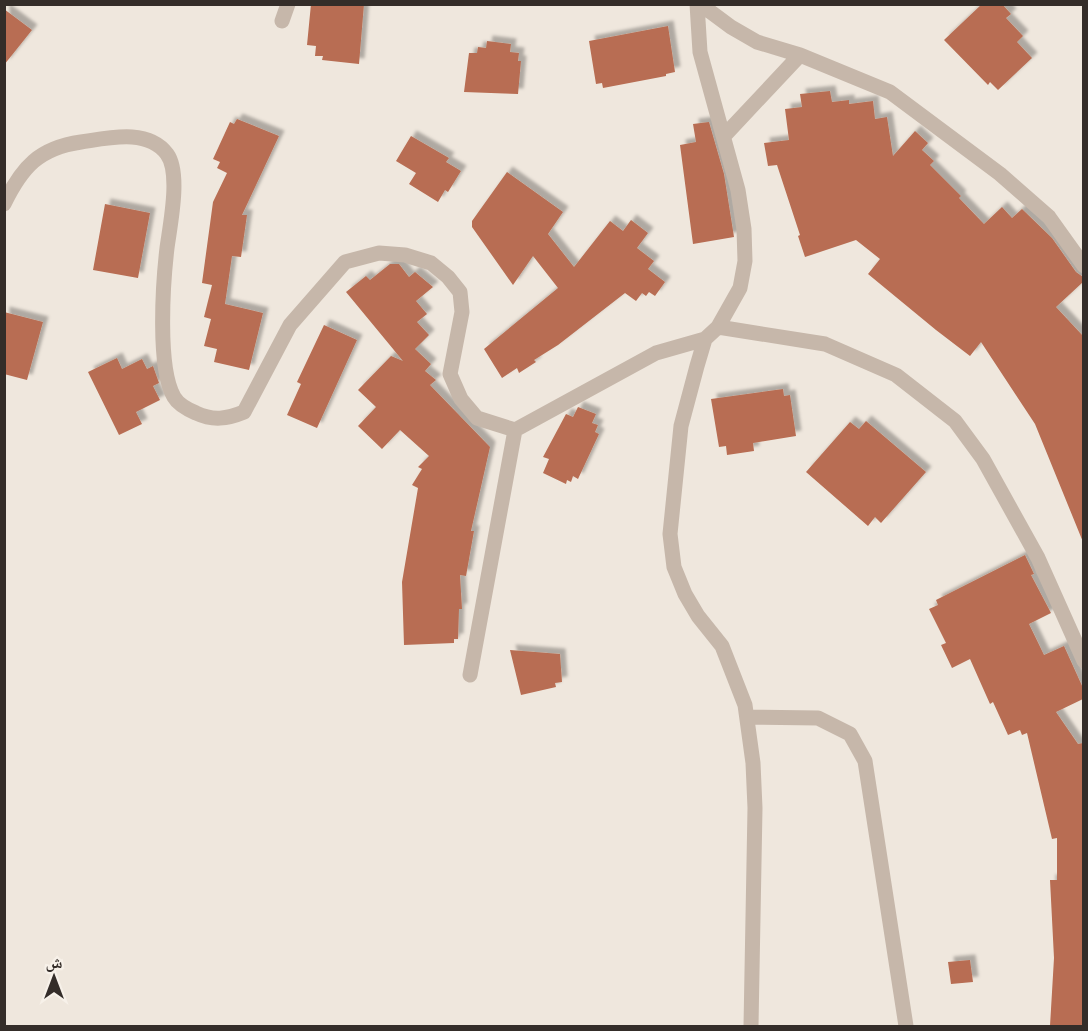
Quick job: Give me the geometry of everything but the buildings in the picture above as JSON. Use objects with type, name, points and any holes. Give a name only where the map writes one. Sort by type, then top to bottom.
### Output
[{"type":"street","points":[[282,21],[288,4]]},
{"type":"street","points":[[698,4],[757,42],[800,55],[890,92],[1000,174],[1049,217],[1083,266]]},
{"type":"street","points":[[4,204],[16,179],[32,162],[48,151],[73,143],[105,138],[137,137],[158,144],[168,155],[173,170],[172,213],[165,269],[164,337],[167,382],[175,400],[190,410],[216,419],[244,412],[290,325],[345,262],[379,253],[405,255],[431,263],[448,277],[460,292],[462,312],[450,374],[461,399],[477,418],[515,430],[656,353],[705,339],[718,327],[740,288],[745,261],[738,190],[700,52],[698,4]]},
{"type":"street","points":[[724,136],[800,55]]},
{"type":"street","points":[[718,327],[825,344],[896,375],[956,421],[983,459],[1038,558],[1083,661]]},
{"type":"street","points":[[705,339],[681,426],[670,534],[674,567],[685,594],[698,616],[722,646],[745,705],[747,717],[755,808],[751,1026]]},
{"type":"street","points":[[470,675],[515,430]]},
{"type":"street","points":[[747,717],[818,718],[850,734],[865,761],[906,1026]]}]
